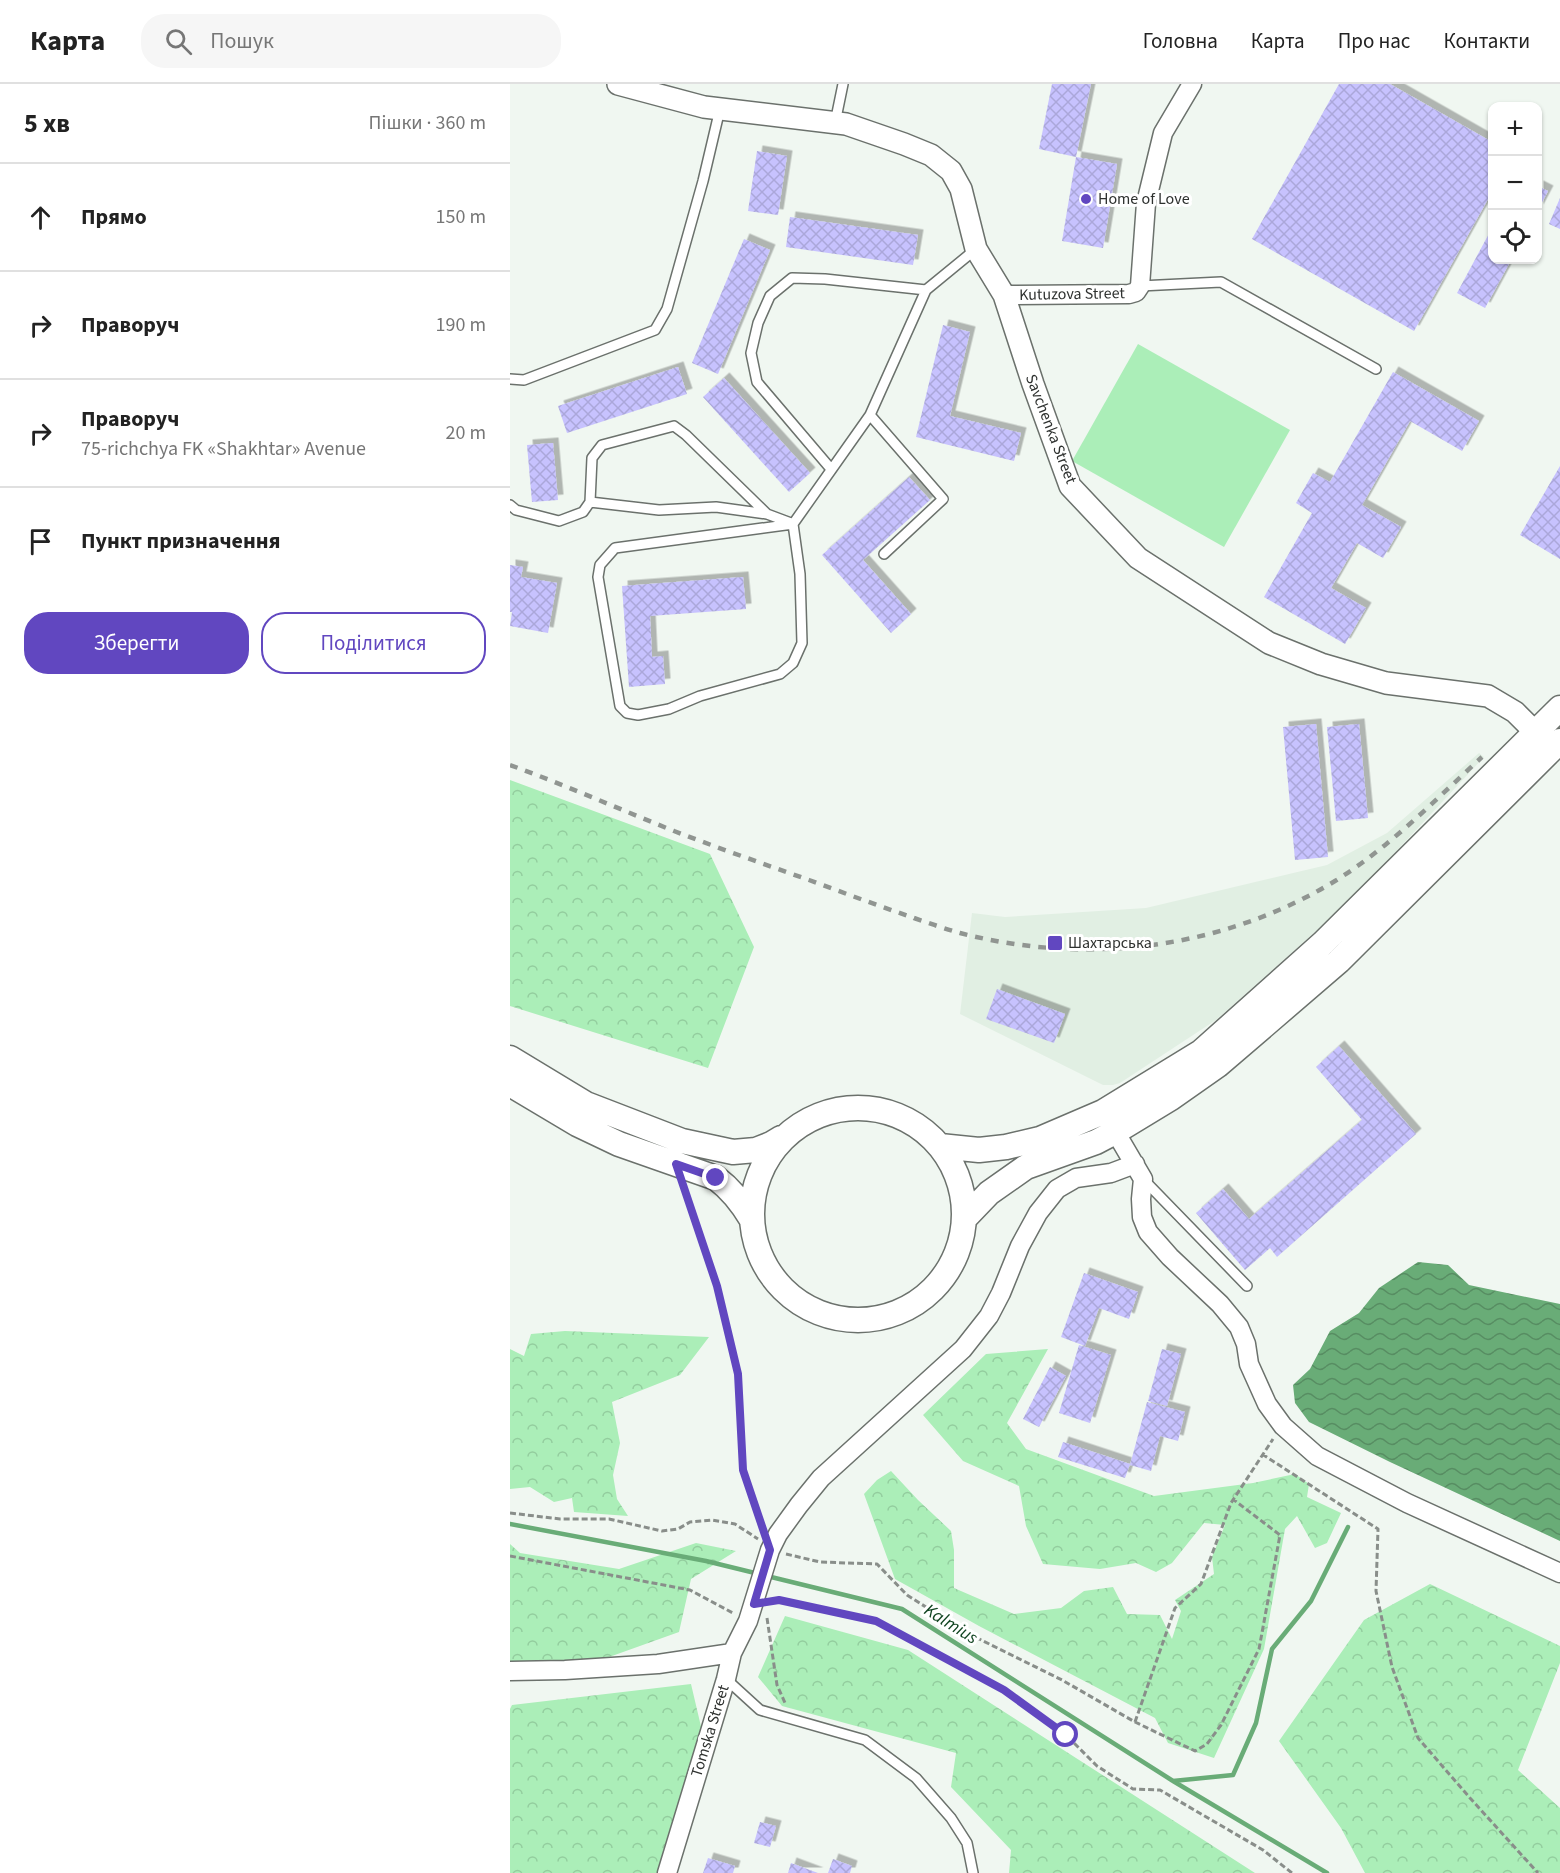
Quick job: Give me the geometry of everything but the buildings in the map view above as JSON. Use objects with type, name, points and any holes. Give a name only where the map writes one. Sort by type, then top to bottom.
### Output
[{"type":"main road","points":[[964,1218],[989,1193],[1026,1167],[1096,1142],[1109,1122],[1201,1052],[1323,943],[1560,708]]},
{"type":"main road","points":[[940,1146],[979,1150],[1006,1147],[1109,1122],[1171,1098],[1218,1065],[1339,961],[1556,745]]},
{"type":"main road","points":[[510,1058],[586,1104],[682,1141],[717,1150],[733,1152],[756,1150],[771,1144],[805,1121],[833,1110],[863,1107],[892,1113],[919,1126],[940,1146],[951,1162],[959,1180],[964,1218],[959,1247],[946,1274],[927,1296],[902,1311],[883,1317],[844,1320],[816,1312],[791,1296],[771,1275],[758,1249],[752,1220],[757,1181],[776,1147],[805,1121]]},
{"type":"main road","points":[[510,1084],[568,1119],[619,1144],[716,1178],[741,1201],[752,1220]]},
{"type":"street","name":"Savchenka Street","points":[[618,84],[704,107],[846,124],[931,155],[951,171],[961,189],[976,249],[1004,295],[1070,486],[1138,558],[1269,643],[1321,664],[1386,683],[1488,696],[1515,712],[1535,732],[1556,745]]},
{"type":"street","name":"Kutuzova Street","points":[[1004,295],[1129,294],[1136,292],[1140,286],[1146,203],[1163,133],[1192,84]]},
{"type":"street","points":[[1109,1122],[1139,1172],[1143,1217],[1148,1232],[1170,1257],[1221,1304],[1239,1327],[1246,1344],[1250,1364],[1267,1404],[1283,1426],[1327,1462],[1407,1503],[1560,1573]]},
{"type":"street","name":"Tomska Street","points":[[667,1873],[732,1653],[753,1605],[770,1550],[778,1534],[821,1478],[963,1349],[976,1334],[989,1317],[1020,1246],[1038,1213],[1057,1189],[1076,1178],[1139,1172]]},
{"type":"street","points":[[510,1671],[658,1664],[732,1653]]},
{"type":"lane","points":[[835,123],[843,84]]},
{"type":"lane","points":[[510,379],[524,380],[655,330],[667,309],[703,181],[720,109]]},
{"type":"lane","points":[[793,524],[615,548],[600,565],[598,577],[620,706],[627,713],[638,715],[669,709],[700,696],[780,674],[793,663],[802,643],[800,574],[793,524],[870,415],[926,290],[976,249]]},
{"type":"lane","points":[[831,470],[757,382],[751,353],[758,323],[770,296],[792,278],[825,279],[926,290]]},
{"type":"lane","points":[[1140,286],[1221,282],[1376,369]]},
{"type":"lane","points":[[870,415],[943,499],[884,554]]},
{"type":"lane","points":[[510,505],[516,510],[559,521],[583,512],[590,502],[592,458],[602,445],[674,426],[767,514]]},
{"type":"lane","points":[[590,502],[659,510],[716,507],[767,514],[793,524]]},
{"type":"lane","points":[[1139,1172],[1247,1286]]},
{"type":"lane","points":[[726,1679],[760,1710],[865,1740],[916,1778],[951,1818],[967,1843],[973,1873]]},
{"type":"path","points":[[676,1164],[720,1297],[738,1374],[743,1470],[770,1550]]},
{"type":"path","points":[[1135,1722],[1175,1608],[1201,1584],[1234,1500],[1262,1454],[1283,1426]]},
{"type":"path","points":[[1262,1454],[1378,1528],[1376,1591],[1392,1667],[1419,1738],[1538,1873]]},
{"type":"path","points":[[510,1513],[560,1519],[609,1519],[662,1531],[678,1529],[690,1522],[712,1520],[735,1524],[753,1535],[770,1550],[820,1562],[877,1564],[907,1595],[965,1632],[1062,1680],[1135,1722],[1195,1751],[1207,1744],[1221,1725],[1259,1649],[1280,1535],[1234,1500]]},
{"type":"path","points":[[510,1556],[690,1590],[753,1605],[779,1600],[876,1621],[1004,1690],[1066,1735],[1097,1766],[1133,1789],[1160,1790],[1263,1850],[1292,1873]]},
{"type":"path","points":[[753,1605],[767,1616],[777,1685],[789,1718]]},
{"type":"shaded area","points":[[1479,753],[1484,757],[1351,900],[1216,1020],[1120,1083],[1103,1085],[960,1014],[972,913],[1005,917],[1146,908],[1327,865],[1387,833]]},
{"type":"green space","points":[[1138,344],[1290,430],[1224,547],[1072,461]]},
{"type":"green space","points":[[510,780],[710,854],[754,947],[708,1068],[510,1006]]},
{"type":"green space","points":[[565,1331],[709,1337],[680,1375],[612,1402],[620,1443],[613,1475],[617,1499],[628,1516],[574,1512],[572,1498],[554,1502],[530,1487],[510,1489],[510,1349],[524,1356],[531,1334]]},
{"type":"green space","points":[[1048,1349],[1007,1423],[1026,1449],[1154,1496],[1253,1483],[1295,1474],[1309,1484],[1307,1497],[1341,1513],[1327,1543],[1315,1548],[1297,1516],[1285,1529],[1264,1649],[1214,1758],[1168,1743],[1155,1718],[979,1626],[895,1579],[864,1494],[877,1480],[891,1471],[951,1531],[954,1550],[954,1588],[1014,1614],[1061,1608],[1084,1591],[1113,1587],[1127,1614],[1160,1615],[1172,1639],[1181,1611],[1175,1600],[1214,1574],[1212,1557],[1225,1525],[1204,1523],[1172,1563],[1156,1572],[1136,1563],[1100,1569],[1043,1564],[1026,1526],[1019,1486],[963,1461],[923,1415],[986,1354]]},
{"type":"green space","points":[[696,1543],[736,1551],[691,1579],[679,1632],[598,1661],[510,1665],[510,1544],[520,1553],[619,1569]]},
{"type":"green space","points":[[1430,1584],[1560,1646],[1560,1663],[1518,1770],[1560,1808],[1560,1873],[1365,1873],[1341,1828],[1279,1741],[1364,1620]]},
{"type":"green space","points":[[785,1616],[908,1650],[1255,1873],[1009,1873],[1011,1850],[951,1787],[956,1753],[782,1706],[758,1677]]},
{"type":"green space","points":[[691,1684],[703,1735],[658,1873],[510,1873],[510,1709],[512,1705]]},
{"type":"water","points":[[1418,1262],[1448,1265],[1469,1285],[1560,1304],[1560,1541],[1309,1422],[1295,1403],[1293,1385],[1310,1369],[1330,1331],[1359,1313],[1379,1288]]},
{"type":"waterway","name":"Kalmius","points":[[510,1524],[706,1561],[759,1574]]},
{"type":"waterway","points":[[1173,1781],[1233,1775],[1256,1723],[1272,1649],[1311,1601],[1348,1527]]},
{"type":"waterway","name":"Kalmius","points":[[767,1576],[902,1609],[1173,1781],[1327,1873]]},
{"type":"railway","points":[[510,765],[691,837],[949,930],[1008,943],[1056,948],[1105,949],[1153,945],[1201,936],[1247,922],[1292,904],[1335,881],[1375,853],[1482,757]]},
{"type":"place","name":"Home of Love","points":[[1086,199]]},
{"type":"place","name":"Шахтарська","points":[[1055,943]]},
{"type":"route","points":[[716,1178],[676,1164],[717,1286],[738,1374],[743,1470],[770,1550],[754,1604],[779,1600],[876,1621],[1004,1690],[1066,1735]]}]
